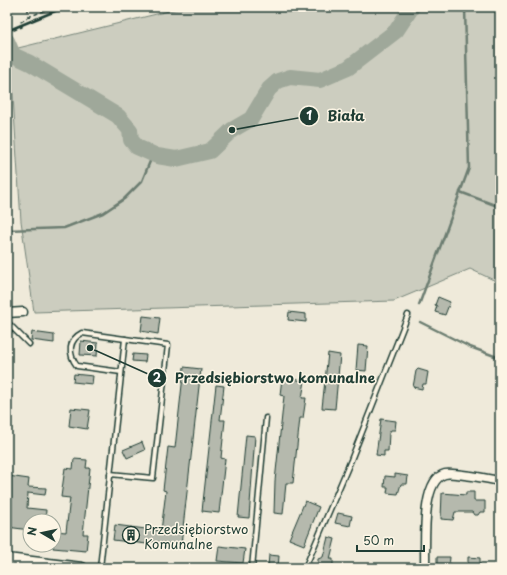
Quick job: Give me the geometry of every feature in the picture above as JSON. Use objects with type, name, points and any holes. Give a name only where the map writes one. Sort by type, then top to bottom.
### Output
[{"type":"street","points":[[7,313],[23,312]]},
{"type":"street","points":[[425,568],[427,500],[431,487],[436,478],[446,474],[500,481]]},
{"type":"street","points":[[7,558],[58,567],[82,568]]},
{"type":"lane","points":[[305,568],[351,460],[408,315]]},
{"type":"lane","points":[[7,322],[29,344]]},
{"type":"lane","points":[[110,474],[153,478],[168,345],[82,333],[75,337],[71,350],[72,359],[77,366],[121,372]]},
{"type":"lane","points":[[100,568],[125,339]]},
{"type":"lane","points":[[252,568],[266,418]]},
{"type":"path","points":[[28,7],[28,17]]},
{"type":"path","points":[[7,33],[22,27],[21,22],[28,17],[54,7]]},
{"type":"path","points":[[7,75],[9,81],[7,110]]},
{"type":"shaded area","points":[[185,7],[500,7],[500,283],[470,269],[394,301],[34,312],[21,221],[10,50]]},
{"type":"building","points":[[438,297],[450,302],[445,315],[435,312],[437,306],[435,305]]},
{"type":"building","points":[[289,312],[306,314],[306,322],[288,320]]},
{"type":"building","points":[[143,316],[160,318],[158,334],[141,331]]},
{"type":"building","points":[[32,332],[54,335],[54,343],[31,340]]},
{"type":"building","points":[[81,341],[98,343],[97,356],[80,355]]},
{"type":"building","points":[[358,345],[368,346],[366,371],[356,370]]},
{"type":"building","points":[[328,353],[340,355],[335,409],[322,408]]},
{"type":"building","points":[[133,354],[146,355],[145,362],[132,361]]},
{"type":"building","points":[[184,367],[201,369],[181,545],[148,541],[147,544],[113,540],[115,525],[161,531],[166,491],[163,490],[168,447],[175,448]]},
{"type":"building","points":[[418,369],[428,372],[426,384],[423,384],[422,389],[413,387],[416,371]]},
{"type":"building","points":[[74,374],[93,376],[92,384],[73,382]]},
{"type":"building","points":[[282,378],[305,381],[302,398],[306,398],[303,418],[300,418],[293,483],[286,483],[283,514],[274,513],[275,481],[284,396],[280,395]]},
{"type":"building","points":[[216,385],[224,386],[220,420],[225,420],[221,458],[225,459],[219,513],[202,511]]},
{"type":"building","points":[[71,408],[90,410],[87,429],[69,426]]},
{"type":"building","points":[[381,419],[396,421],[395,430],[391,430],[389,433],[388,451],[384,451],[384,456],[376,455]]},
{"type":"building","points":[[246,435],[255,436],[249,518],[238,517]]},
{"type":"building","points":[[142,442],[145,450],[127,458],[123,450]]},
{"type":"building","points":[[74,459],[87,460],[86,468],[90,468],[83,534],[88,534],[86,551],[62,549],[62,532],[66,532],[70,498],[61,497],[65,468],[73,469]]},
{"type":"building","points":[[395,474],[408,476],[407,484],[401,484],[398,494],[387,493],[388,487],[384,487],[385,476],[395,477]]},
{"type":"building","points":[[8,476],[29,479],[28,487],[46,488],[45,495],[28,493],[27,508],[46,510],[46,513],[22,513],[22,529],[7,527]]},
{"type":"building","points":[[466,492],[474,492],[474,501],[485,501],[485,512],[480,512],[478,515],[474,515],[472,512],[455,512],[453,520],[441,519],[442,493],[466,495]]},
{"type":"building","points":[[305,501],[319,507],[304,545],[289,539]]},
{"type":"building","points":[[338,513],[352,516],[350,526],[335,523]]},
{"type":"building","points":[[328,537],[335,539],[330,559],[333,559],[333,568],[318,568],[318,559],[323,557]]},
{"type":"building","points":[[219,546],[245,549],[243,563],[217,561]]},
{"type":"building","points":[[269,555],[279,556],[278,568],[268,566]]},
{"type":"building","points":[[437,557],[450,557],[449,568],[437,568]]},
{"type":"building","points":[[468,557],[480,558],[480,568],[468,568]]},
{"type":"waterway","points":[[7,41],[13,55],[30,63],[118,116],[130,130],[131,140],[137,147],[157,156],[176,159],[210,151],[232,130],[251,119],[269,89],[278,81],[290,77],[320,80],[348,68],[396,31],[412,7]]},
{"type":"waterway","points":[[419,305],[469,168],[465,7]]},
{"type":"waterway","points":[[7,230],[64,228],[103,213],[124,199],[142,181],[153,154]]},
{"type":"waterway","points":[[460,192],[500,207]]},
{"type":"waterway","points":[[420,322],[470,347],[500,358]]},
{"type":"railway","points":[[7,31],[65,7]]},
{"type":"place","name":"Biała","points":[[232,130]]},
{"type":"place","name":"Przedsiębiorstwo komunalne","points":[[90,348]]},
{"type":"place","name":"Przedsiębiorstwo Komunalne","points":[[131,535]]}]
